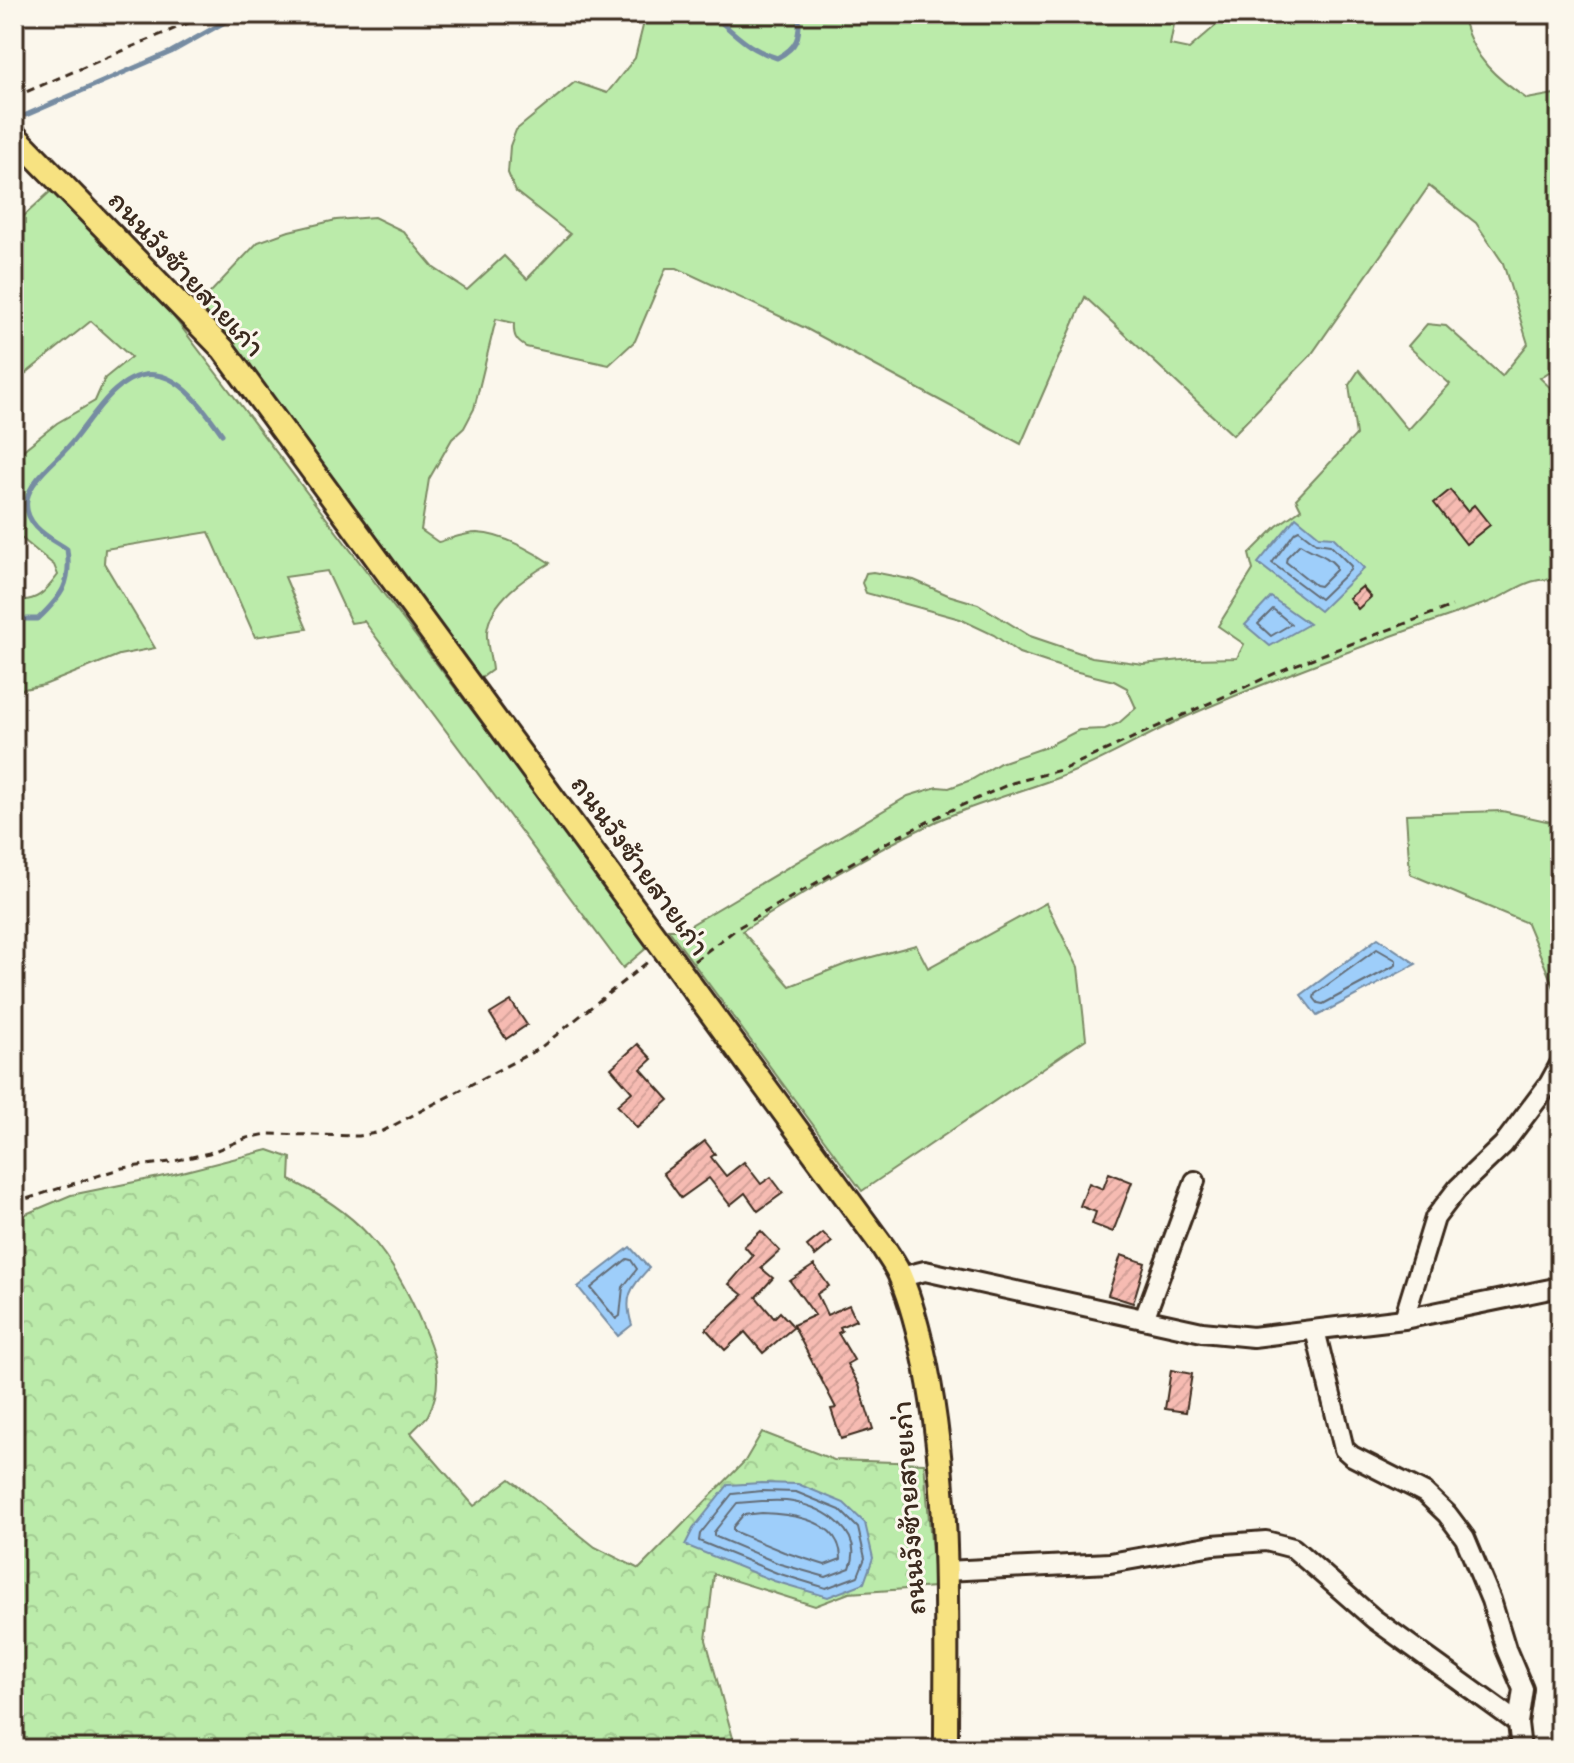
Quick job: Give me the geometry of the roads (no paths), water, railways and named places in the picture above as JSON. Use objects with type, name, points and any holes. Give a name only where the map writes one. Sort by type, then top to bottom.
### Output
[{"type":"main road","name":"ถนนวังซ้ายสายเก่า","points":[[14,135],[223,349],[874,1234],[901,1277],[920,1338],[934,1405],[942,1487],[946,1749]]},
{"type":"street","points":[[1404,1319],[1435,1218],[1458,1188],[1503,1145],[1549,1084],[1560,1064]]},
{"type":"street","points":[[1144,1319],[1195,1181]]},
{"type":"street","points":[[901,1277],[925,1271],[1202,1332],[1253,1337],[1404,1319],[1560,1287]]},
{"type":"street","points":[[1315,1330],[1344,1449],[1425,1493],[1447,1514],[1465,1538],[1523,1689],[1518,1723],[1521,1749]]},
{"type":"street","points":[[945,1571],[1110,1563],[1213,1545],[1266,1541],[1293,1548],[1374,1619],[1518,1723]]},
{"type":"water","points":[[1296,517],[1319,536],[1333,537],[1364,568],[1320,611],[1258,563]]},
{"type":"water","points":[[1271,597],[1309,624],[1270,646],[1245,625]]},
{"type":"water","points":[[1378,938],[1416,964],[1317,1016],[1301,995]]},
{"type":"water","points":[[630,1247],[649,1268],[630,1293],[628,1307],[632,1325],[618,1336],[578,1287]]},
{"type":"water","points":[[798,1484],[844,1503],[865,1523],[873,1558],[864,1583],[828,1597],[774,1581],[685,1545],[693,1529],[728,1485]]},
{"type":"waterway","points":[[26,115],[171,52],[239,14]]},
{"type":"waterway","points":[[710,14],[748,44],[777,58],[789,50],[796,40],[799,14]]},
{"type":"waterway","points":[[14,619],[38,619],[59,596],[68,571],[67,549],[39,530],[29,517],[29,493],[38,478],[111,394],[128,381],[145,375],[160,375],[187,391],[222,434]]}]
